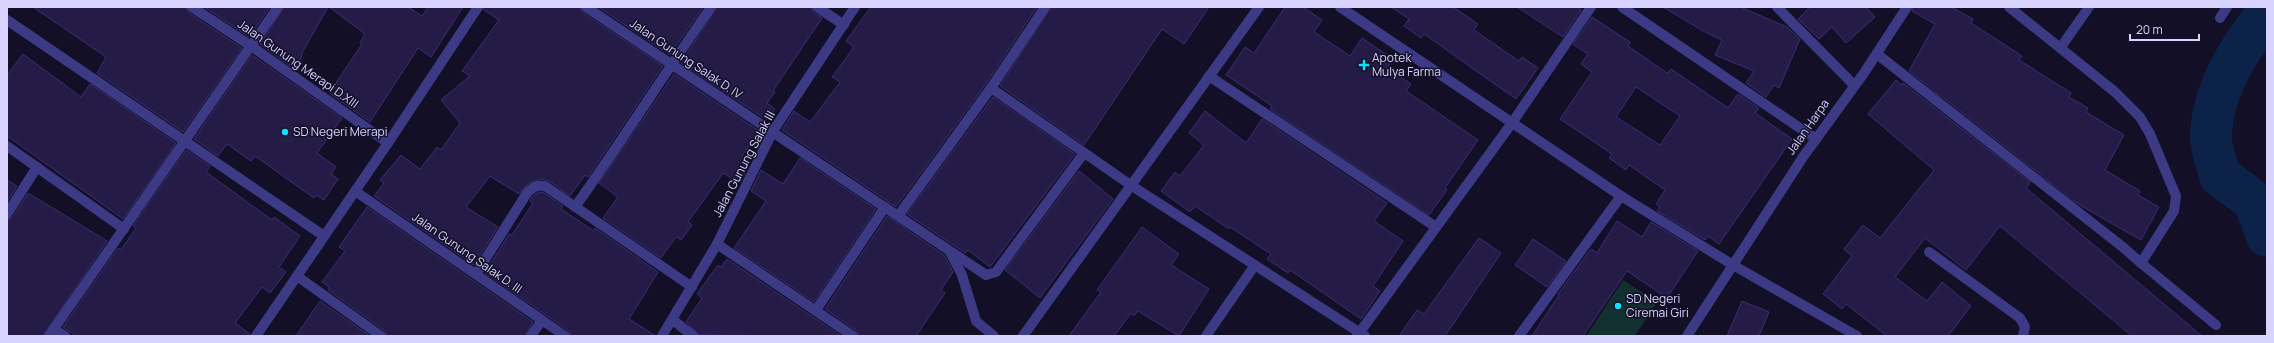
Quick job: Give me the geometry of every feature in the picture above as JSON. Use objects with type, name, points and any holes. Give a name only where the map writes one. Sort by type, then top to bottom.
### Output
[{"type":"street","name":"Jalan Gunung Merapi D.XIII","points":[[192,7],[251,46],[388,143]]},
{"type":"street","points":[[65,336],[52,332],[278,7]]},
{"type":"street","points":[[256,336],[388,143],[478,7]]},
{"type":"street","name":"Jalan Gunung Salak D. IV","points":[[586,7],[986,275],[996,272],[1084,153]]},
{"type":"street","points":[[575,207],[635,122],[671,64],[711,7]]},
{"type":"street","points":[[817,7],[844,25]]},
{"type":"street","name":"Jalan Gunung Salak III","points":[[662,336],[673,320],[717,244],[772,131],[855,7]]},
{"type":"street","points":[[898,216],[991,88],[1045,7]]},
{"type":"street","points":[[1023,336],[1132,186],[1208,76],[1259,7]]},
{"type":"street","points":[[1340,7],[1621,196],[1733,264],[1857,336]]},
{"type":"street","points":[[991,88],[1132,186],[1256,265],[1360,335],[1512,123],[1591,7]]},
{"type":"street","points":[[1622,7],[1816,139]]},
{"type":"street","points":[[1778,7],[1854,85]]},
{"type":"street","name":"Jalan Harpa","points":[[1687,336],[1816,139],[1877,54],[1907,7]]},
{"type":"street","points":[[2010,7],[2115,92],[2140,117],[2150,134],[2176,196],[2174,211],[2141,263]]},
{"type":"street","points":[[2061,47],[2089,7]]},
{"type":"street","points":[[2220,18],[2227,7]]},
{"type":"street","points":[[8,22],[324,236]]},
{"type":"street","points":[[1877,54],[2124,248],[2216,325]]},
{"type":"street","points":[[1208,76],[1436,227]]},
{"type":"street","points":[[7,146],[124,229]]},
{"type":"street","points":[[7,214],[37,167]]},
{"type":"street","points":[[476,274],[527,193],[534,186],[545,186],[692,287]]},
{"type":"street","name":"Jalan Gunung Salak D. III","points":[[355,191],[564,336]]},
{"type":"street","points":[[1518,336],[1621,196]]},
{"type":"street","points":[[816,310],[885,207]]},
{"type":"street","points":[[717,244],[853,336]]},
{"type":"street","points":[[949,251],[962,275],[976,321],[994,336]]},
{"type":"street","points":[[1929,252],[2020,318],[2025,326],[2023,336]]},
{"type":"street","points":[[1206,336],[1256,265]]},
{"type":"street","points":[[297,276],[381,336]]},
{"type":"street","points":[[531,336],[542,320]]},
{"type":"street","points":[[673,320],[693,336]]},
{"type":"green space","points":[[1623,280],[1657,302],[1635,336],[1587,335]]},
{"type":"building","points":[[33,7],[186,7],[188,12],[242,48],[183,132],[97,73],[106,57]]},
{"type":"building","points":[[204,7],[270,7],[249,37]]},
{"type":"building","points":[[284,7],[328,7],[303,51],[297,71],[260,44]]},
{"type":"building","points":[[329,7],[408,7],[422,16],[428,7],[463,7],[431,57],[418,48],[370,122],[329,93],[362,44],[360,43],[365,34]]},
{"type":"building","points":[[484,7],[580,7],[582,12],[663,66],[588,177],[585,175],[570,196],[549,181],[542,179],[529,183],[519,194],[490,176],[466,207],[498,227],[474,265],[374,196],[384,183],[380,180],[401,155],[420,169],[437,147],[441,150],[460,123],[441,100],[470,76],[462,71],[499,20],[484,10]]},
{"type":"building","points":[[598,7],[703,7],[670,55]]},
{"type":"building","points":[[717,7],[811,7],[813,12],[822,18],[773,91],[775,92],[767,103],[775,109],[767,120],[681,63]]},
{"type":"building","points":[[871,7],[1037,7],[986,84],[896,207],[782,130],[794,111],[810,122],[840,82],[832,77],[854,47],[846,41]]},
{"type":"building","points":[[1051,7],[1209,7],[1184,44],[1162,29],[1084,145],[1000,86]]},
{"type":"building","points":[[1285,7],[1303,7],[1322,20],[1314,32],[1350,56],[1362,38],[1393,59],[1387,68],[1411,84],[1406,91],[1478,140],[1445,188],[1447,190],[1429,215],[1270,109],[1272,106],[1226,75],[1245,47],[1254,53]]},
{"type":"building","points":[[1391,7],[1453,7],[1478,24],[1474,30],[1519,61],[1522,57],[1538,68],[1516,99],[1424,34],[1421,38],[1404,26],[1409,19]]},
{"type":"building","points":[[1517,7],[1577,7],[1581,10],[1563,37]]},
{"type":"building","points":[[1663,7],[1740,7],[1787,27],[1800,39],[1779,88],[1774,85],[1766,97],[1746,83],[1754,71],[1715,55],[1722,40],[1705,32]]},
{"type":"building","points":[[1810,7],[1866,7],[1875,17],[1846,43],[1832,27],[1819,39],[1798,19]]},
{"type":"building","points":[[1913,7],[1951,7],[1973,19],[1971,23],[2022,56],[2019,60],[2071,93],[2069,97],[2088,108],[2086,112],[2124,135],[2105,170],[2140,191],[2138,195],[2159,207],[2141,240],[2078,204],[1909,71],[1935,24],[1912,11]]},
{"type":"building","points":[[1592,17],[1630,42],[1628,46],[1667,73],[1671,69],[1728,108],[1738,94],[1759,108],[1755,113],[1792,139],[1719,244],[1708,236],[1705,240],[1657,211],[1660,207],[1656,204],[1665,190],[1629,165],[1626,170],[1609,158],[1612,154],[1560,119],[1592,72],[1581,64],[1588,54],[1573,44]],"holes":[[[1636,87],[1680,116],[1660,145],[1616,117]]]},
{"type":"building","points":[[23,54],[81,97],[90,84],[176,143],[123,219],[7,136],[7,75]]},
{"type":"building","name":"SD Negeri Merapi","points":[[252,55],[342,118],[317,153],[336,167],[331,174],[338,179],[324,200],[316,195],[314,198],[255,156],[251,161],[227,144],[218,156],[194,139]]},
{"type":"building","points":[[674,74],[759,131],[742,156],[750,162],[740,183],[723,173],[688,222],[692,225],[681,240],[676,237],[661,258],[603,218],[618,197],[599,183]]},
{"type":"building","points":[[1896,80],[1902,85],[1903,83],[2030,182],[2026,188],[2202,336],[2132,336],[2000,226],[1966,270],[1925,238],[1895,277],[1927,301],[1942,282],[1971,306],[1948,336],[1887,336],[1846,304],[1842,309],[1823,294],[1852,256],[1844,249],[1863,225],[1880,238],[1934,170],[1868,114]]},
{"type":"building","points":[[993,97],[1075,154],[990,267],[968,250],[965,253],[907,214]]},
{"type":"building","points":[[1205,111],[1246,143],[1262,119],[1387,203],[1374,221],[1403,241],[1373,286],[1380,291],[1361,319],[1290,270],[1288,273],[1267,259],[1271,254],[1230,227],[1229,229],[1195,206],[1190,212],[1161,191],[1175,172],[1180,176],[1204,145],[1189,133]]},
{"type":"building","points":[[186,150],[210,166],[206,172],[272,220],[274,217],[300,236],[279,267],[286,272],[270,293],[262,287],[235,323],[250,334],[250,336],[76,336],[63,327],[118,248],[121,250],[136,228],[133,226]]},
{"type":"building","points":[[800,158],[876,209],[814,302],[734,248],[766,201],[751,191],[761,170],[783,184]]},
{"type":"building","points":[[1079,171],[1113,199],[1040,298],[1005,270]]},
{"type":"building","points":[[7,180],[17,186],[7,202]]},
{"type":"building","points":[[543,192],[563,206],[561,209],[594,231],[595,228],[658,272],[629,319],[656,336],[571,336],[569,331],[485,273],[509,234],[512,235],[533,203],[530,201],[532,197],[537,193]]},
{"type":"building","points":[[28,193],[107,241],[43,336],[7,336],[7,220],[12,218]]},
{"type":"building","points":[[367,207],[533,322],[525,336],[387,336],[385,331],[328,290],[329,287],[322,282],[345,251],[339,247]]},
{"type":"building","points":[[887,216],[944,255],[953,272],[941,290],[945,293],[916,336],[859,336],[857,331],[825,309]]},
{"type":"building","name":"SD Negeri Ciremai Giri","points":[[1617,221],[1642,237],[1651,222],[1698,251],[1667,298],[1627,271],[1583,336],[1532,336],[1559,295],[1558,294],[1591,249],[1597,253]]},
{"type":"building","points":[[1142,227],[1179,254],[1171,265],[1209,289],[1179,336],[1138,311],[1134,316],[1131,313],[1114,336],[1069,336],[1101,292],[1097,290]]},
{"type":"building","points":[[1479,238],[1501,253],[1445,336],[1399,336],[1417,310],[1424,314]]},
{"type":"building","points":[[1533,239],[1566,261],[1547,287],[1515,265]]},
{"type":"building","points":[[727,259],[841,336],[699,335],[686,322],[702,298],[697,294],[718,265],[721,267]]},
{"type":"building","points":[[320,301],[370,336],[296,336]]},
{"type":"building","points":[[1742,301],[1769,312],[1759,336],[1727,336]]},
{"type":"waterway","points":[[2267,13],[2237,56],[2229,71],[2216,103],[2211,137],[2213,152],[2220,176],[2254,201],[2267,236]]},
{"type":"place","name":"Apotek Mulya Farma","points":[[1364,65]]},
{"type":"place","name":"SD Negeri Merapi","points":[[285,132]]},
{"type":"place","name":"SD Negeri Ciremai Giri","points":[[1618,306]]}]
